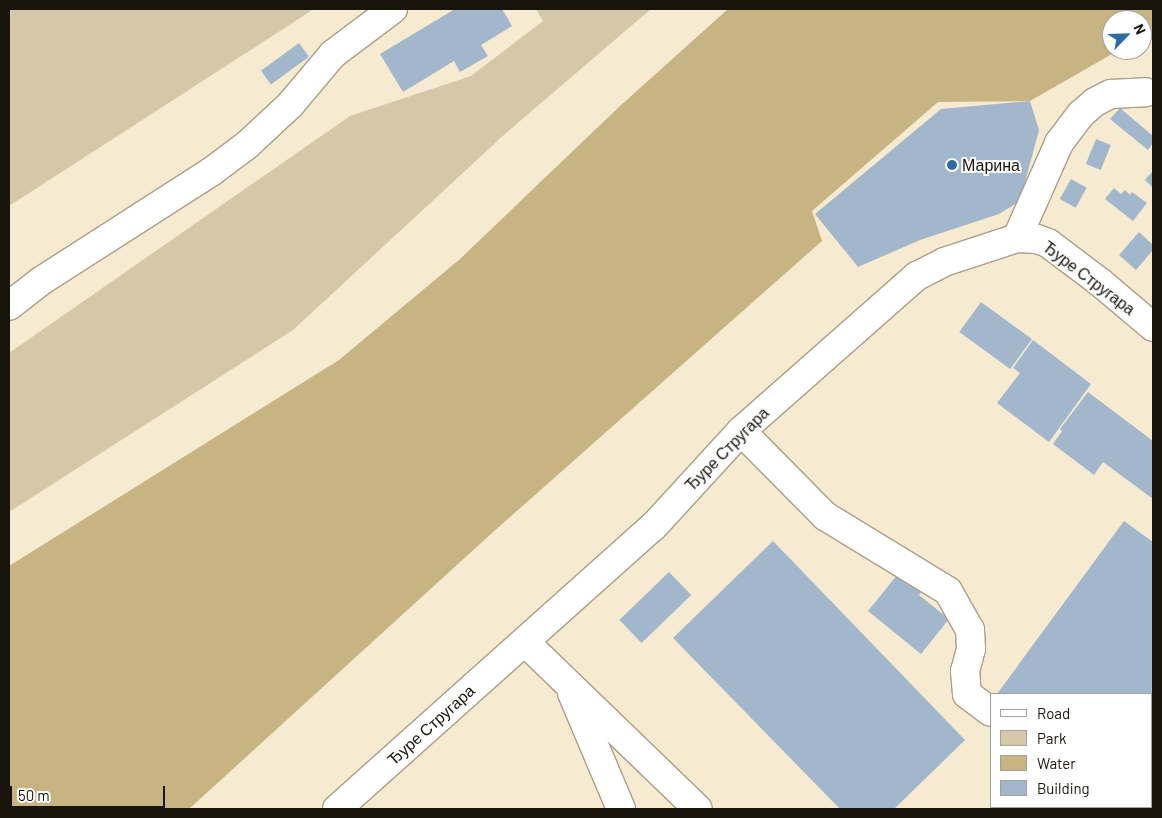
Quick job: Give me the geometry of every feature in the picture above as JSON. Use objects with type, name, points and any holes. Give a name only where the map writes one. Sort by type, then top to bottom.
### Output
[{"type":"street","points":[[9,306],[41,281],[211,172],[247,145],[290,104],[333,54],[394,9]]},
{"type":"street","points":[[1017,238],[1058,142],[1081,114],[1095,102],[1111,94],[1146,92]]},
{"type":"street","name":"Ђуре Стругара","points":[[337,809],[654,526],[741,431],[917,276],[944,262],[1017,238],[1036,238],[1048,243],[1101,283],[1153,327]]},
{"type":"street","points":[[741,431],[825,516],[948,591],[970,630],[971,649],[965,671],[967,694],[990,711]]},
{"type":"street","points":[[525,642],[698,809]]},
{"type":"street","points":[[567,682],[620,809]]},
{"type":"green space","points":[[9,9],[314,9],[9,206]]},
{"type":"green space","points":[[536,9],[651,9],[506,133],[293,330],[9,512],[9,353],[350,116],[471,76],[543,21]]},
{"type":"water","points":[[728,9],[1153,9],[1153,40],[1152,10],[1102,10],[1102,60],[1030,101],[938,102],[812,211],[822,241],[492,533],[189,809],[9,809],[9,566],[339,360],[460,259],[620,106]]},
{"type":"building","points":[[455,9],[502,9],[512,26],[481,45],[488,56],[460,72],[454,61],[403,92],[380,54]]},
{"type":"building","points":[[299,43],[309,57],[271,84],[261,71]]},
{"type":"building","name":"Марина","points":[[1030,101],[1039,130],[1020,201],[999,214],[920,240],[858,267],[815,214],[941,109]]},
{"type":"building","points":[[1120,108],[1153,136],[1153,143],[1148,150],[1110,119]]},
{"type":"building","points":[[1096,139],[1111,145],[1101,170],[1086,164]]},
{"type":"building","points":[[1153,171],[1153,188],[1145,180]]},
{"type":"building","points":[[1071,179],[1087,188],[1076,208],[1060,199]]},
{"type":"building","points":[[1114,188],[1121,194],[1125,190],[1130,195],[1132,192],[1147,203],[1133,221],[1105,199]]},
{"type":"building","points":[[1139,232],[1153,245],[1153,250],[1136,270],[1119,255]]},
{"type":"building","points":[[981,302],[1032,339],[1010,369],[959,332]]},
{"type":"building","points":[[1033,340],[1091,384],[1049,442],[997,403],[1020,373],[1013,368]]},
{"type":"building","points":[[1088,392],[1153,441],[1153,499],[1103,462],[1094,475],[1053,444],[1062,431],[1060,429]]},
{"type":"building","points":[[1124,521],[1153,542],[1153,809],[1148,808],[1152,808],[1152,693],[998,693]]},
{"type":"building","points":[[773,541],[965,740],[894,809],[840,809],[673,638]]},
{"type":"building","points":[[902,569],[925,587],[919,595],[949,619],[921,654],[868,611]]},
{"type":"building","points":[[669,572],[691,595],[642,643],[619,620]]},
{"type":"place","name":"Марина","points":[[952,165]]}]
